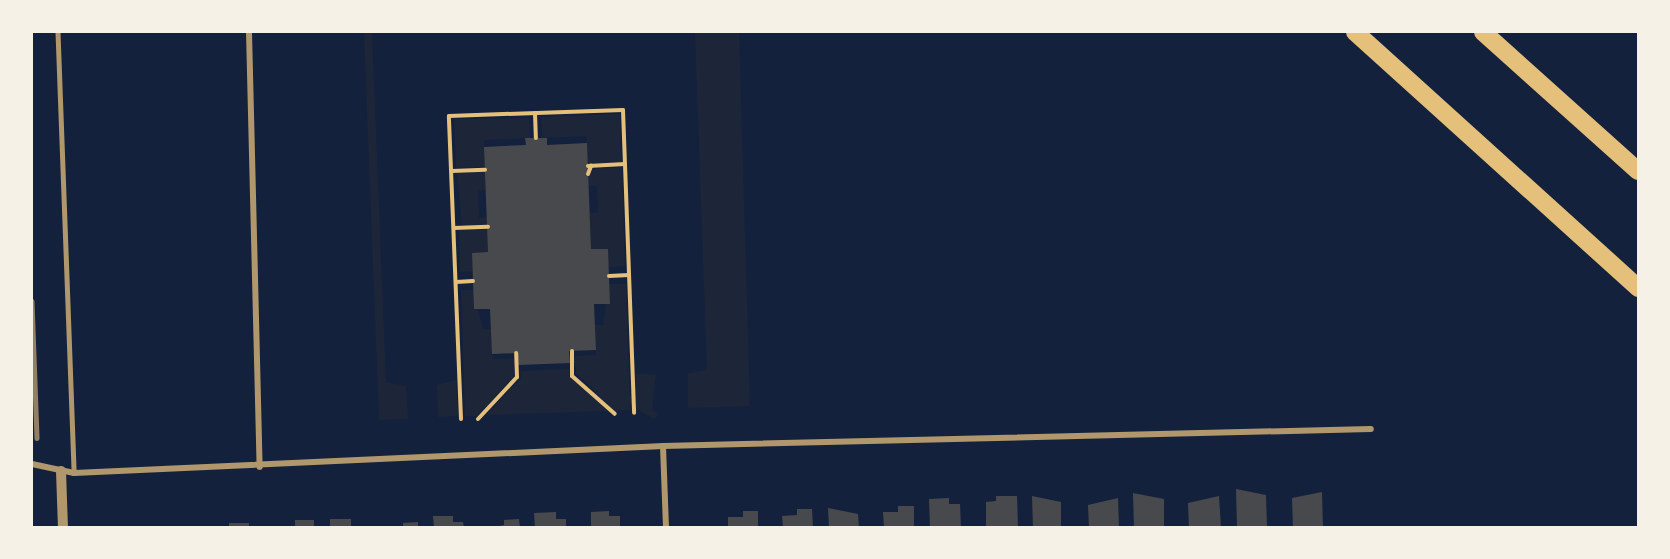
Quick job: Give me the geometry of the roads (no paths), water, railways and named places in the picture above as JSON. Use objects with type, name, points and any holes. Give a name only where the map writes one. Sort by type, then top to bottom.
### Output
[{"type":"highway","points":[[1355,32],[1638,288]]},
{"type":"highway","points":[[1483,32],[1638,171]]},
{"type":"street","points":[[249,32],[260,467]]},
{"type":"street","points":[[32,464],[74,473],[260,467],[663,446],[1371,429]]},
{"type":"street","points":[[663,446],[666,528]]},
{"type":"street","points":[[61,471],[63,528]]},
{"type":"lane","points":[[58,32],[74,473]]},
{"type":"railway","points":[[32,301],[37,438]]}]
